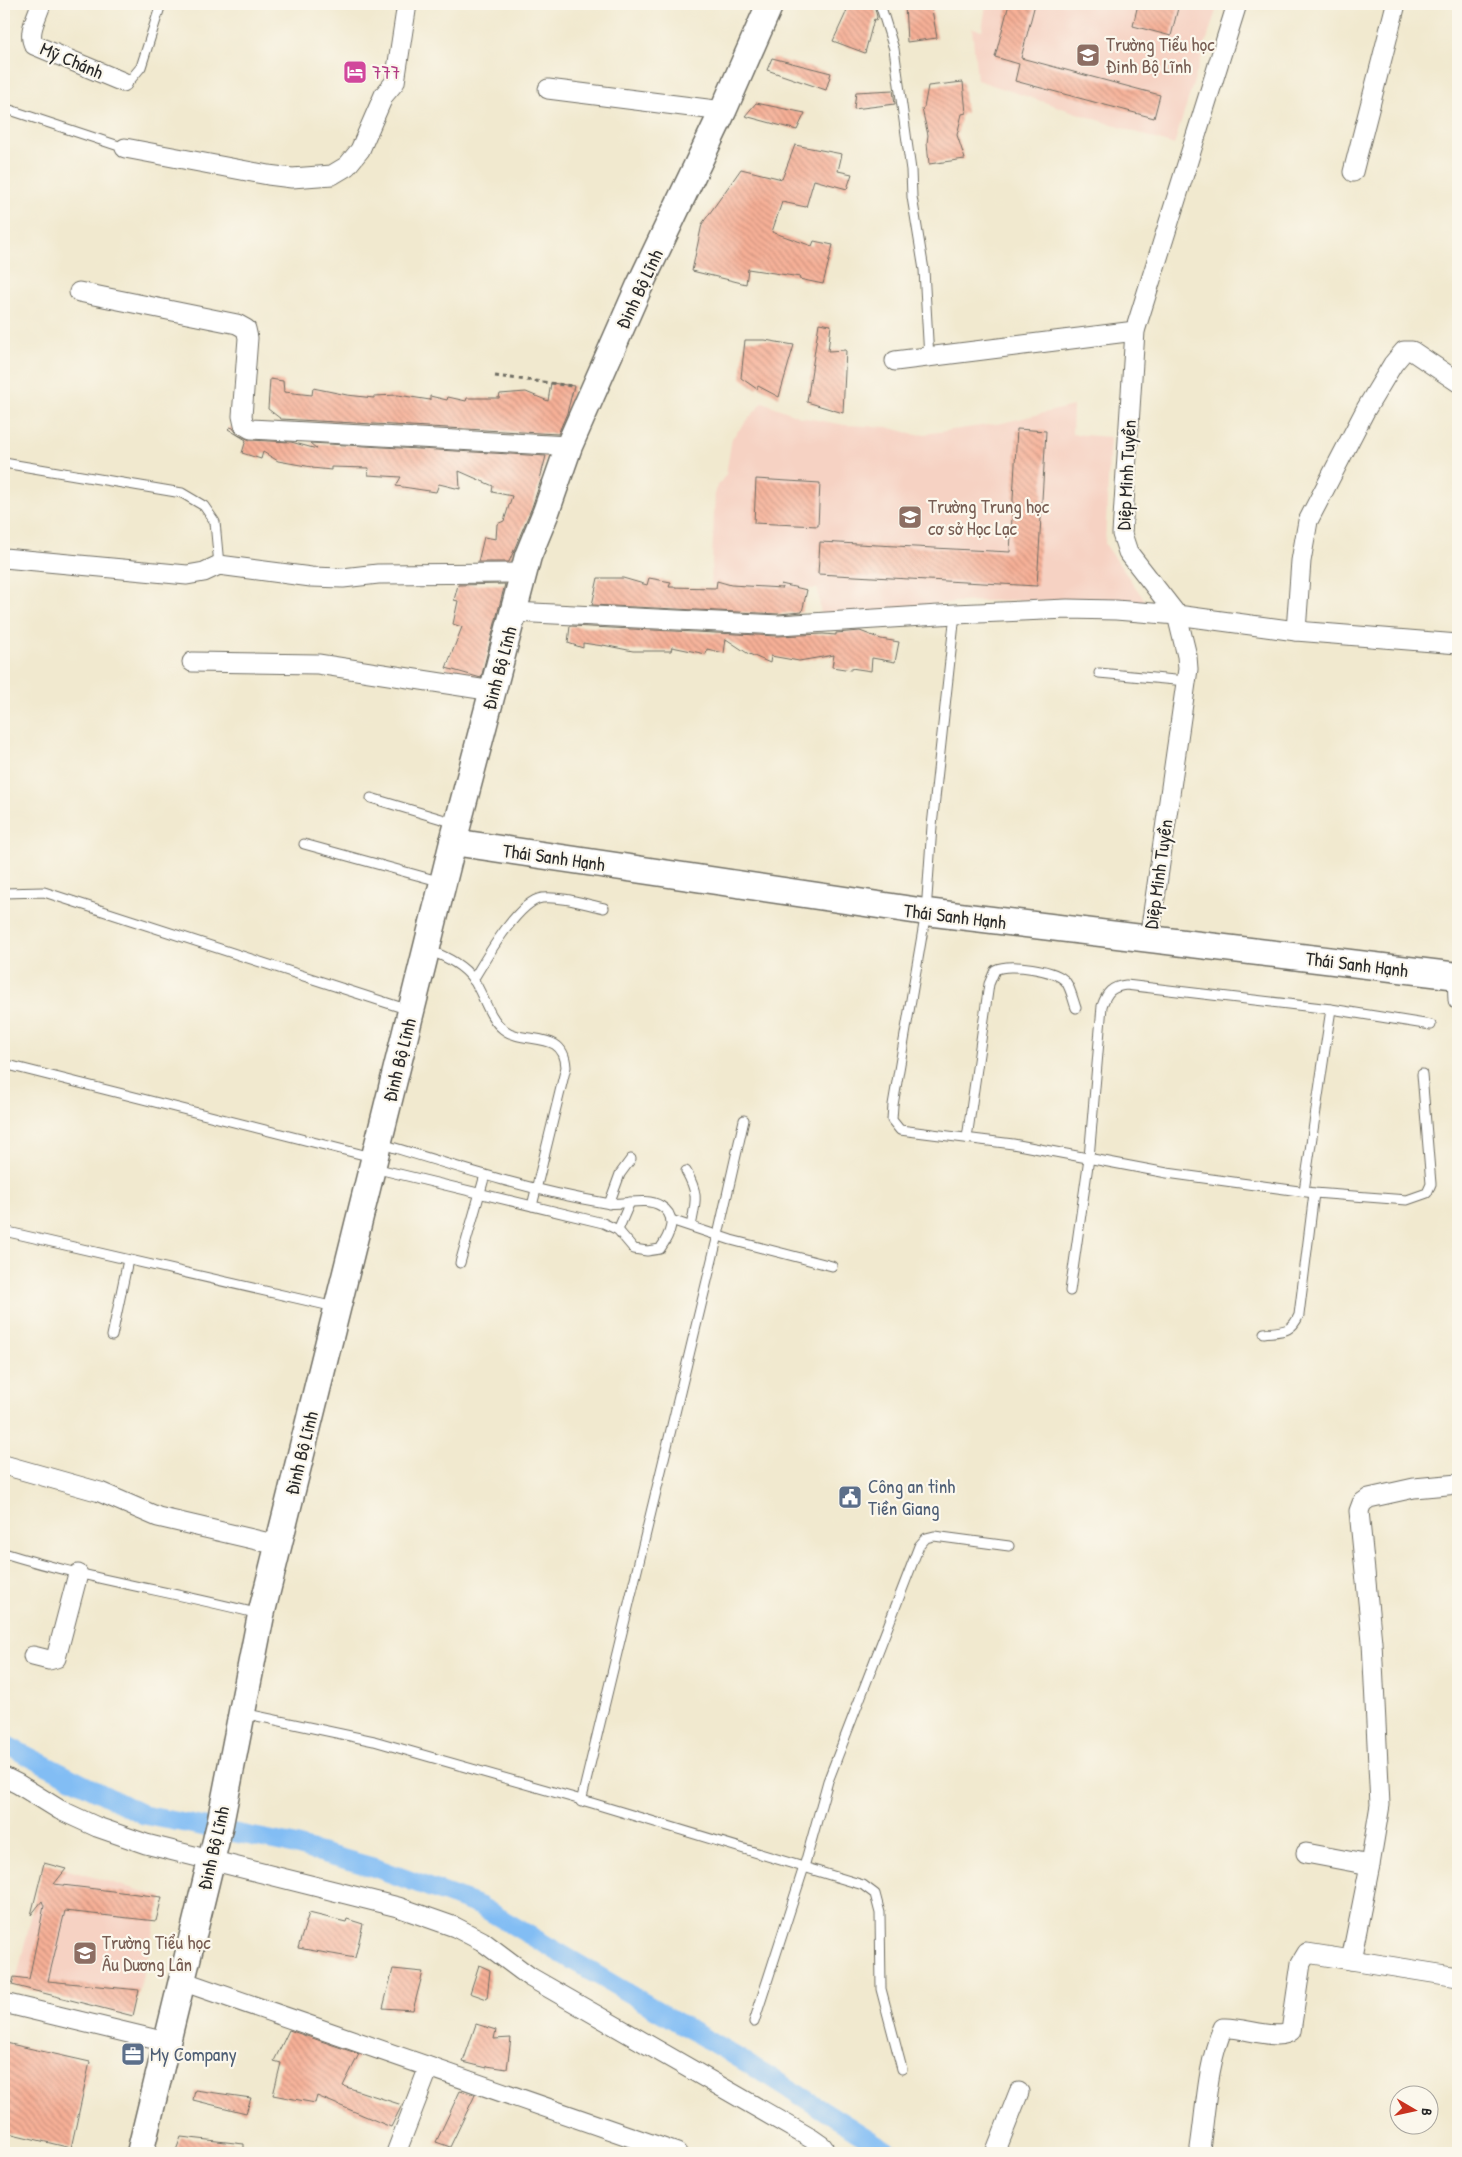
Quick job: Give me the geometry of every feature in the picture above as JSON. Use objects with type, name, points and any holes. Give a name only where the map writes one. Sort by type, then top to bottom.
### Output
[{"type":"main road","name":"Đinh Bộ Lĩnh","points":[[140,2153],[220,1824],[261,1615],[426,949],[523,573],[569,446],[639,287],[723,112],[766,4]]},
{"type":"main road","name":"Thái Sanh Hạnh","points":[[456,833],[926,912],[1149,940],[1458,984]]},
{"type":"street","name":"Mỹ Chánh","points":[[41,4],[31,33],[31,40],[34,45],[123,82]]},
{"type":"street","points":[[125,148],[268,175],[292,178],[332,176],[347,166],[360,150],[384,95],[394,82],[407,4]]},
{"type":"street","name":"Diệp Minh Tuyền","points":[[1149,940],[1186,681],[1187,656],[1177,615],[1128,552],[1122,534],[1134,331],[1236,4]]},
{"type":"street","points":[[1353,172],[1396,4]]},
{"type":"street","points":[[548,89],[723,112]]},
{"type":"street","points":[[79,292],[237,324],[246,329],[248,338],[242,416],[244,425],[251,429],[569,446]]},
{"type":"street","points":[[895,361],[1134,331]]},
{"type":"street","points":[[1296,631],[1301,561],[1308,521],[1366,409],[1393,364],[1404,351],[1412,351],[1458,382]]},
{"type":"street","points":[[4,558],[187,575],[204,572],[219,565],[311,577],[343,578],[378,574],[523,573]]},
{"type":"street","points":[[513,612],[780,626],[956,614],[1067,609],[1116,610],[1177,615],[1296,631],[1458,644]]},
{"type":"street","points":[[192,662],[318,664],[493,692]]},
{"type":"street","points":[[4,1465],[100,1492],[158,1517],[278,1545]]},
{"type":"street","points":[[1351,1960],[1380,1805],[1372,1642],[1359,1511],[1362,1504],[1369,1498],[1414,1488],[1458,1484]]},
{"type":"street","points":[[32,1656],[49,1660],[56,1658],[78,1574]]},
{"type":"street","points":[[4,1777],[60,1810],[98,1827],[146,1844],[212,1856],[398,1907],[454,1927],[482,1941],[530,1977],[812,2139],[822,2146],[827,2153]]},
{"type":"street","points":[[1306,1853],[1370,1865]]},
{"type":"street","points":[[1202,2153],[1200,2148],[1214,2060],[1223,2028],[1231,2027],[1277,2035],[1286,2035],[1291,2031],[1301,1963],[1307,1953],[1458,1977]]},
{"type":"street","points":[[182,1981],[677,2153]]},
{"type":"street","points":[[4,2003],[166,2042]]},
{"type":"street","points":[[396,2153],[429,2067]]},
{"type":"street","points":[[995,2153],[1019,2092]]},
{"type":"lane","points":[[123,82],[131,79],[141,67],[162,4]]},
{"type":"lane","points":[[880,4],[894,49],[910,160],[912,197],[924,270],[929,358]]},
{"type":"lane","points":[[4,108],[125,148]]},
{"type":"lane","points":[[4,463],[182,493],[204,506],[215,522],[219,565]]},
{"type":"lane","points":[[956,614],[932,826],[926,912],[893,1105],[892,1120],[900,1130],[1013,1144],[1167,1173],[1314,1193],[1407,1200],[1427,1193],[1431,1184],[1422,1074]]},
{"type":"lane","points":[[1099,672],[1186,681]]},
{"type":"lane","points":[[371,798],[456,833]]},
{"type":"lane","points":[[304,844],[443,882]]},
{"type":"lane","points":[[4,892],[44,892],[411,1011]]},
{"type":"lane","points":[[473,980],[496,941],[528,905],[540,898],[553,898],[604,908]]},
{"type":"lane","points":[[426,949],[446,957],[473,980],[494,1018],[503,1030],[546,1041],[559,1048],[565,1055],[566,1068],[532,1206]]},
{"type":"lane","points":[[967,1138],[989,984],[995,970],[1004,966],[1032,969],[1059,977],[1066,982],[1076,1008]]},
{"type":"lane","points":[[1070,1291],[1089,1158],[1102,1006],[1107,993],[1114,987],[1126,985],[1331,1009],[1431,1025]]},
{"type":"lane","points":[[1304,1191],[1331,1009]]},
{"type":"lane","points":[[4,1064],[376,1156],[485,1175],[569,1197],[609,1204],[649,1202],[661,1206],[669,1214],[671,1220],[669,1235],[660,1249],[647,1251],[634,1249],[618,1230],[603,1223],[481,1194],[376,1156]]},
{"type":"lane","points":[[581,1802],[744,1120]]},
{"type":"lane","points":[[609,1204],[620,1174],[632,1159]]},
{"type":"lane","points":[[686,1171],[696,1188],[696,1203],[691,1226]]},
{"type":"lane","points":[[460,1263],[485,1175]]},
{"type":"lane","points":[[1264,1333],[1285,1331],[1294,1325],[1299,1314],[1314,1193]]},
{"type":"lane","points":[[618,1230],[630,1202]]},
{"type":"lane","points":[[671,1220],[731,1240],[832,1266]]},
{"type":"lane","points":[[4,1231],[337,1308]]},
{"type":"lane","points":[[112,1336],[128,1260]]},
{"type":"lane","points":[[754,2022],[804,1867],[828,1781],[919,1546],[926,1538],[934,1536],[1010,1546]]},
{"type":"lane","points":[[4,1553],[78,1574],[203,1599],[261,1615]]},
{"type":"lane","points":[[243,1712],[374,1741],[863,1885],[875,1894],[880,1913],[881,1989],[902,2069]]},
{"type":"path","points":[[495,376],[595,388]]},
{"type":"shaded area","name":"Trường Tiểu học Đinh Bộ Lĩnh","points":[[986,4],[1218,4],[1174,145],[977,80],[972,28],[982,30]]},
{"type":"shaded area","name":"Trường Trung học cơ sở Học Lạc","points":[[763,402],[800,417],[845,425],[887,427],[917,435],[1002,423],[1073,406],[1072,434],[1110,437],[1105,544],[1151,609],[1121,602],[1016,600],[956,602],[821,618],[818,589],[711,585],[715,490],[726,474],[732,438]]},
{"type":"shaded area","name":"Trường Tiểu học Âu Dương Lân","points":[[44,1863],[162,1897],[133,2016],[15,1985]]},
{"type":"building","points":[[850,4],[874,4],[877,17],[876,20],[874,19],[865,53],[833,41]]},
{"type":"building","points":[[905,4],[931,4],[937,38],[907,42]]},
{"type":"building","points":[[1009,4],[1035,4],[1021,58],[1160,95],[1154,118],[1015,81],[1019,64],[995,57]]},
{"type":"building","points":[[1138,4],[1179,4],[1171,36],[1133,26]]},
{"type":"building","points":[[772,58],[831,73],[826,90],[767,70]]},
{"type":"building","points":[[963,82],[966,113],[962,114],[957,135],[965,159],[929,164],[928,135],[922,109],[924,108],[928,86]]},
{"type":"building","points":[[893,90],[895,104],[854,109],[856,92]]},
{"type":"building","points":[[756,103],[805,113],[797,130],[745,116]]},
{"type":"building","points":[[795,145],[842,154],[838,171],[852,174],[847,189],[814,180],[806,207],[782,202],[772,232],[812,246],[814,241],[833,245],[823,284],[799,279],[800,277],[748,269],[746,284],[692,271],[702,224],[741,169],[782,179]]},
{"type":"building","points":[[819,323],[831,325],[828,351],[846,350],[843,413],[807,402]]},
{"type":"building","points":[[745,340],[765,340],[794,345],[779,397],[758,386],[757,389],[741,378]]},
{"type":"building","points":[[270,379],[283,381],[284,392],[312,395],[313,388],[374,398],[374,396],[398,395],[430,400],[430,396],[447,400],[448,397],[466,401],[467,398],[499,398],[500,394],[526,392],[548,401],[551,383],[574,386],[567,413],[558,434],[281,419],[268,409]]},
{"type":"building","points":[[230,427],[238,435],[250,440],[291,442],[317,449],[310,443],[546,456],[541,480],[532,507],[509,562],[478,562],[484,537],[496,539],[497,524],[504,521],[512,496],[492,492],[493,486],[459,471],[460,489],[439,484],[436,492],[396,486],[401,477],[368,475],[369,468],[331,467],[331,470],[312,468],[278,461],[263,452],[261,459],[242,453],[246,440],[228,429]]},
{"type":"building","points":[[1017,429],[1046,431],[1037,586],[818,574],[820,542],[1010,552]]},
{"type":"building","points":[[756,479],[820,483],[818,526],[754,523]]},
{"type":"building","points":[[598,578],[623,578],[647,585],[649,578],[671,582],[669,587],[716,588],[717,581],[731,585],[782,588],[781,584],[807,590],[802,612],[779,614],[592,605]]},
{"type":"building","points":[[505,584],[481,678],[446,668],[462,627],[453,624],[458,601],[454,600],[458,585]]},
{"type":"building","points":[[570,626],[778,636],[836,635],[836,633],[860,631],[881,639],[899,642],[895,662],[872,658],[871,671],[832,667],[834,655],[799,661],[771,656],[770,663],[747,653],[726,639],[724,653],[707,649],[706,654],[672,647],[671,651],[633,651],[583,643],[583,648],[568,643]]},
{"type":"building","points":[[44,1863],[66,1869],[54,1884],[162,1897],[156,1921],[65,1911],[48,1981],[139,1990],[133,2016],[12,1985],[14,1977],[29,1979],[44,1906],[42,1901],[31,1915]]},
{"type":"building","points":[[309,1913],[346,1922],[347,1919],[363,1924],[355,1958],[298,1948]]},
{"type":"building","points":[[479,1965],[490,1970],[487,1999],[470,1993]]},
{"type":"building","points":[[393,1969],[423,1972],[413,2010],[383,2008]]},
{"type":"building","points":[[476,2024],[496,2030],[494,2039],[511,2038],[507,2069],[487,2066],[487,2068],[463,2062]]},
{"type":"building","points":[[289,2030],[359,2054],[343,2086],[402,2105],[391,2127],[317,2096],[315,2103],[273,2095],[281,2063],[274,2061]]},
{"type":"building","points":[[6,2043],[90,2062],[71,2148],[4,2132],[4,2052]]},
{"type":"building","points":[[195,2090],[251,2098],[246,2113],[193,2100]]},
{"type":"building","points":[[460,2091],[475,2095],[450,2147],[436,2142]]},
{"type":"building","points":[[181,2137],[244,2144],[244,2153],[175,2153]]},
{"type":"waterway","points":[[4,1744],[144,1815],[286,1843],[376,1868],[480,1906],[769,2076],[891,2153]]},
{"type":"place","name":"Trường Tiểu học Đinh Bộ Lĩnh","points":[[1088,55]]},
{"type":"place","name":"777","points":[[355,72]]},
{"type":"place","name":"Trường Trung học cơ sở Học Lạc","points":[[910,517]]},
{"type":"place","name":"Công an tỉnh Tiền Giang","points":[[850,1497]]},
{"type":"place","name":"Trường Tiểu học Âu Dương Lân","points":[[85,1953]]},
{"type":"place","name":"My Company","points":[[133,2054]]}]
